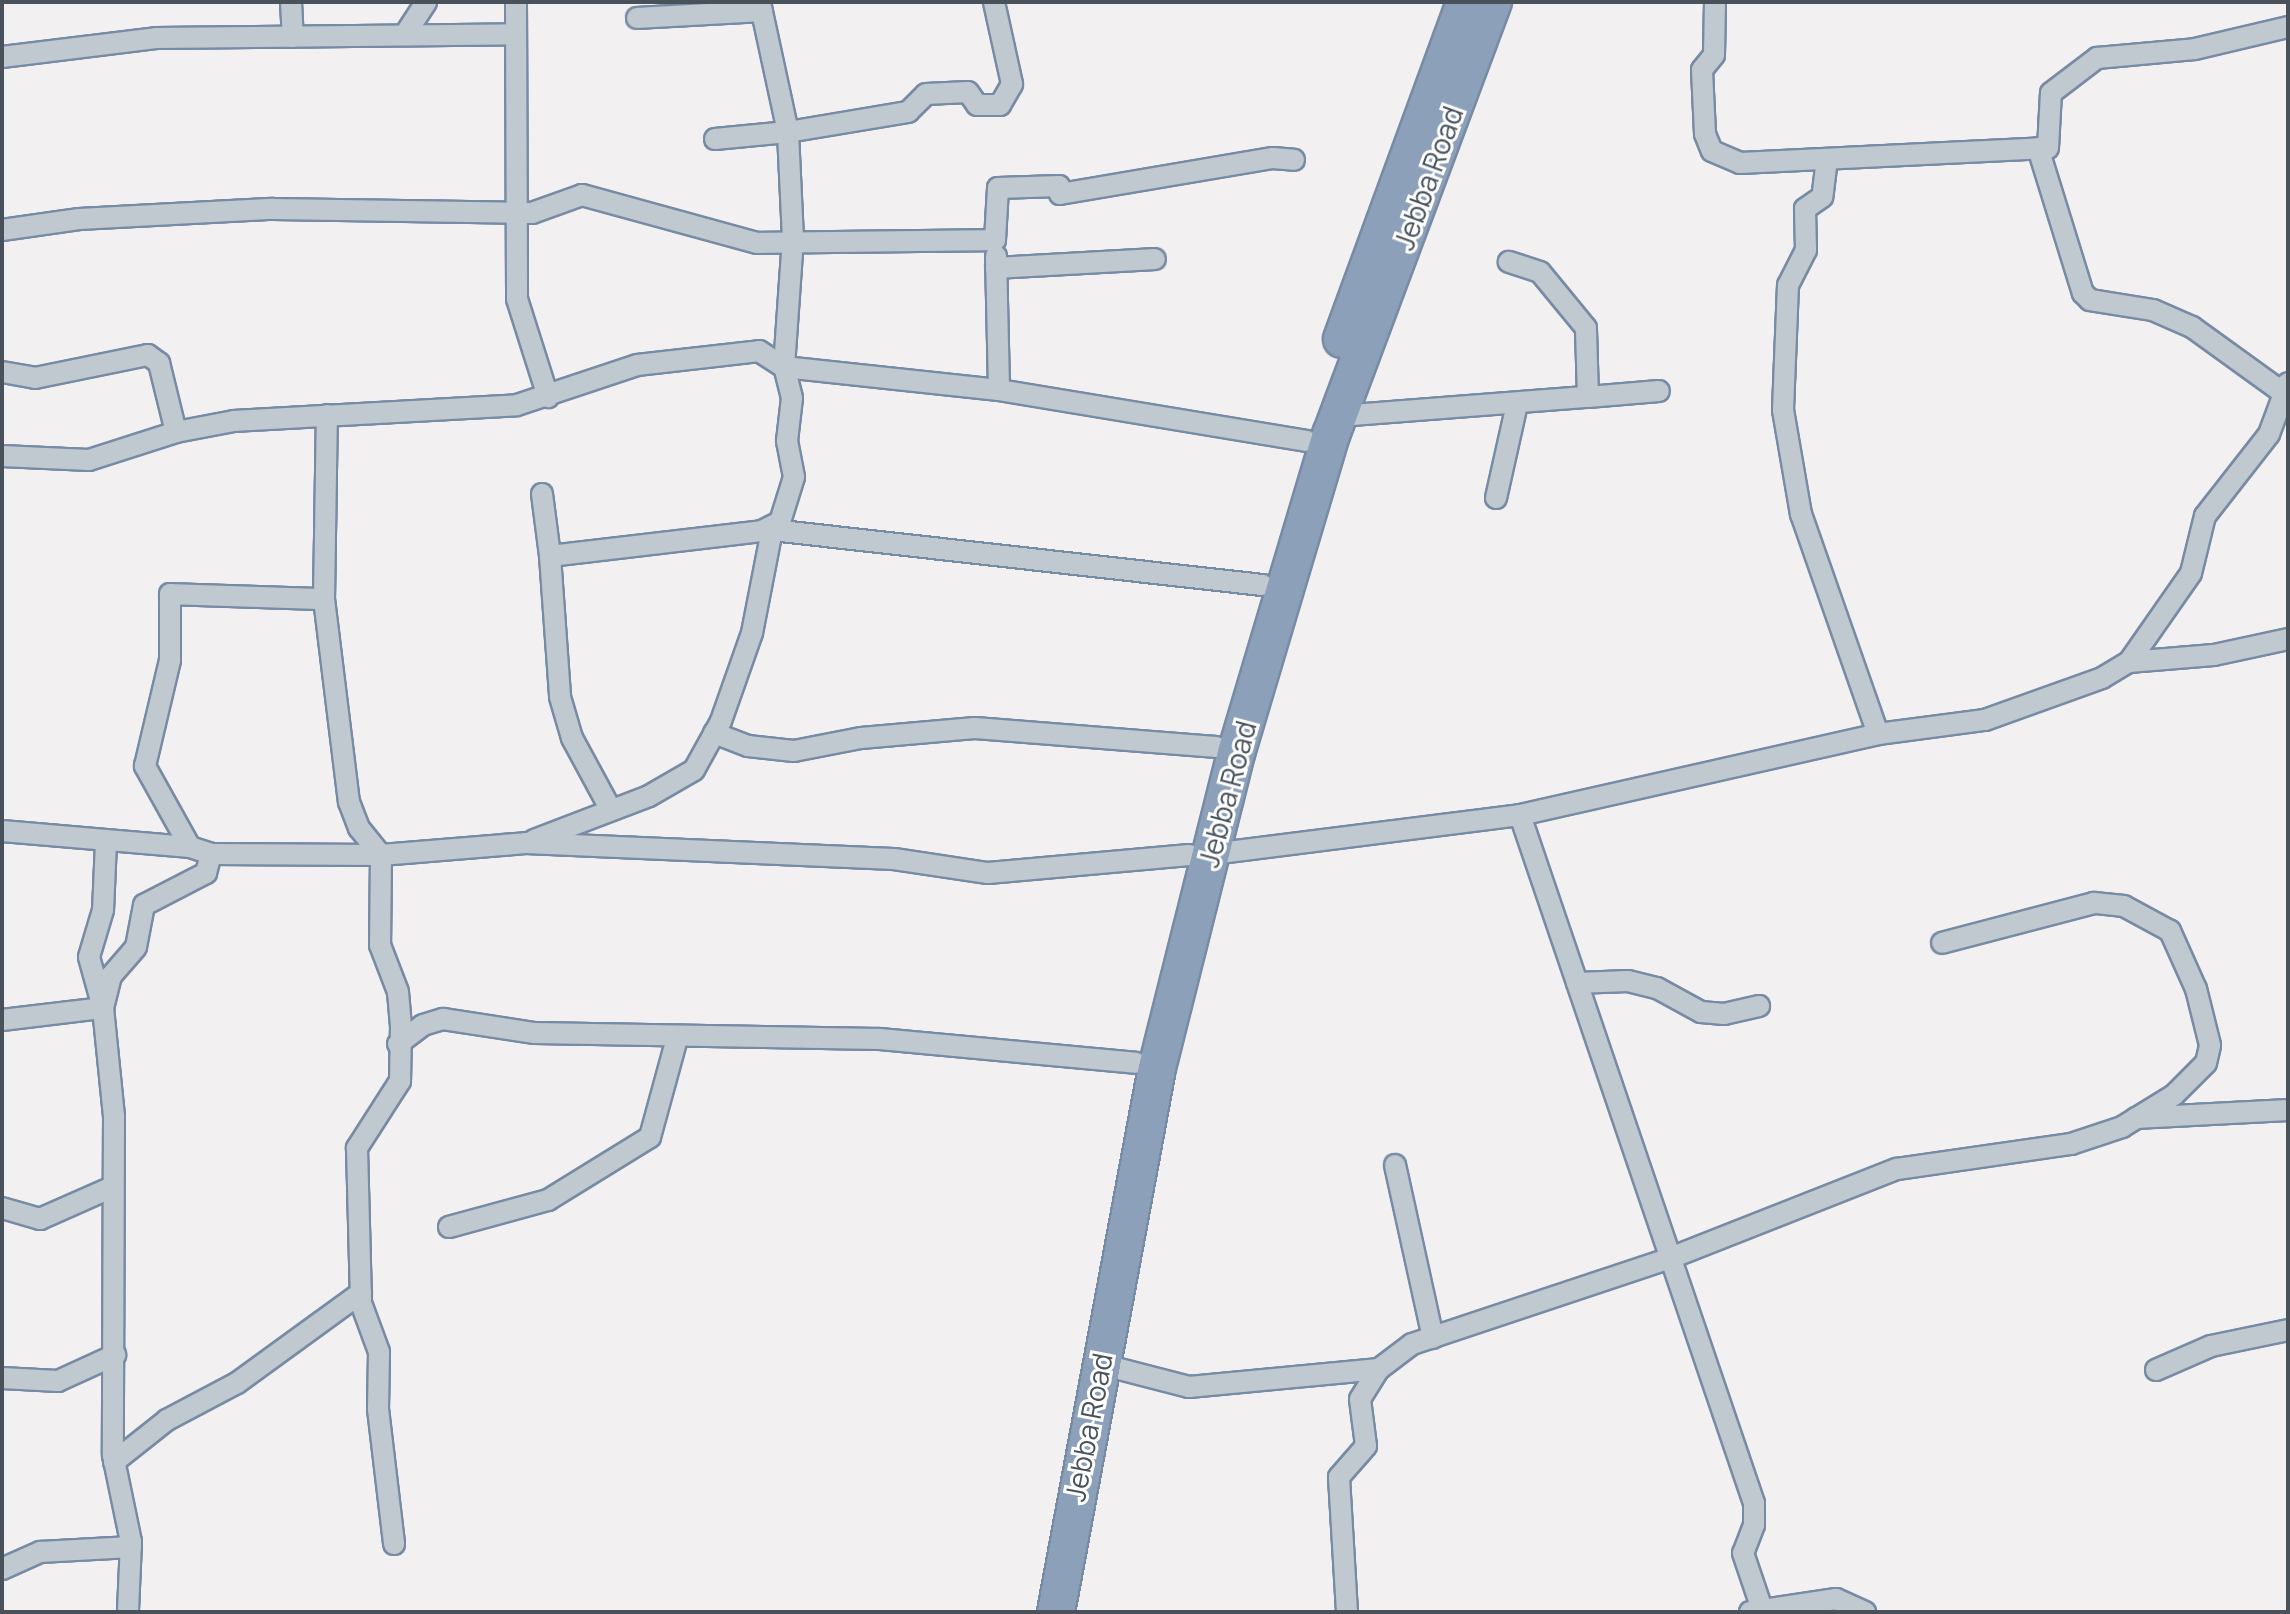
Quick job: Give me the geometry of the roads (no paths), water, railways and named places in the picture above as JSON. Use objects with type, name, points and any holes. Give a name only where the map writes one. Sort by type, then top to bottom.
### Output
[{"type":"highway","points":[[1030,1612],[1136,1063],[1200,854],[1216,747],[1307,441],[1465,2]]},
{"type":"highway","name":"Jebba Road","points":[[1056,1612],[1100,1364],[1200,854],[1339,416],[1493,2]]},
{"type":"street","points":[[291,2],[293,37]]},
{"type":"street","points":[[406,33],[426,2]]},
{"type":"street","points":[[516,2],[520,146],[515,214],[517,299],[548,397]]},
{"type":"street","points":[[715,139],[788,132],[908,112],[926,94],[968,92],[977,105],[1000,105],[1012,84],[994,2]]},
{"type":"street","points":[[1715,2],[1714,55],[1702,70],[1705,134],[1712,151],[1740,163],[2048,148],[2051,93],[2097,58],[2195,49],[2288,27]]},
{"type":"street","points":[[526,843],[611,810],[694,770],[714,733],[752,633],[772,530],[780,522],[794,477],[787,441],[792,398],[784,367],[793,239],[788,132],[761,7],[637,18]]},
{"type":"street","points":[[2,57],[108,41],[406,33],[516,34]]},
{"type":"street","points":[[2,831],[190,847],[211,854],[381,855],[526,843],[894,859],[988,873],[1200,854],[1520,815],[1878,734],[1998,716],[2102,678],[2129,662],[2191,573],[2205,516],[2269,434],[2285,387],[2192,327],[2153,310],[2090,300],[2083,293],[2038,148]]},
{"type":"street","points":[[999,390],[995,240],[998,188],[1059,186],[1060,194],[1273,158],[1294,160]]},
{"type":"street","points":[[1827,159],[1822,197],[1805,209],[1806,250],[1788,285],[1783,410],[1801,514],[1878,734]]},
{"type":"street","points":[[2,230],[79,219],[273,209],[515,214],[582,195],[758,243],[793,239],[995,240]]},
{"type":"street","points":[[996,268],[1155,259]]},
{"type":"street","points":[[1509,262],[1540,272],[1586,328],[1588,397]]},
{"type":"street","points":[[2,456],[89,460],[176,432],[234,421],[477,409],[548,397],[637,365],[702,354],[759,351],[784,367],[999,390],[1307,441]]},
{"type":"street","points":[[2,372],[35,378],[148,355],[159,363],[176,432]]},
{"type":"street","points":[[1339,416],[1659,391]]},
{"type":"street","points":[[1496,498],[1517,404]]},
{"type":"street","points":[[327,415],[324,599],[349,802],[364,837],[381,855],[380,945],[398,992],[400,1081],[357,1148],[361,1293],[379,1352],[378,1409],[394,1544]]},
{"type":"street","points":[[542,494],[550,556],[560,697],[572,738],[611,810]]},
{"type":"street","points":[[550,556],[772,530],[1263,585]]},
{"type":"street","points":[[190,847],[145,766],[170,660],[170,594],[324,599]]},
{"type":"street","points":[[2129,662],[2203,656],[2288,639]]},
{"type":"street","points":[[714,733],[748,746],[794,751],[861,738],[975,728],[1216,747]]},
{"type":"street","points":[[1520,815],[1668,1259],[1705,1351],[1754,1503],[1754,1525],[1743,1553],[1758,1611],[1836,1599],[1865,1612]]},
{"type":"street","points":[[106,842],[103,910],[89,957],[103,1008],[114,1116],[110,1188],[115,1355],[114,1462],[131,1547],[128,1612]]},
{"type":"street","points":[[103,1008],[111,976],[136,947],[144,905],[206,873],[211,854]]},
{"type":"street","points":[[1347,1612],[1339,1477],[1366,1446],[1360,1399],[1379,1369],[1412,1344],[1668,1259],[1897,1169],[2071,1144],[2136,1118],[2174,1095],[2206,1063],[2210,1045],[2196,989],[2170,931],[2124,906],[2094,903],[1942,943]]},
{"type":"street","points":[[1577,983],[1628,981],[1657,988],[1701,1012],[1724,1014],[1759,1006]]},
{"type":"street","points":[[2,1020],[103,1008]]},
{"type":"street","points":[[398,1044],[423,1025],[443,1019],[535,1033],[677,1038],[879,1039],[1136,1063]]},
{"type":"street","points":[[449,1227],[548,1200],[650,1137],[677,1038]]},
{"type":"street","points":[[2136,1118],[2288,1110]]},
{"type":"street","points":[[1395,1165],[1433,1338]]},
{"type":"street","points":[[2,1208],[40,1219],[110,1188]]},
{"type":"street","points":[[114,1462],[167,1420],[237,1383],[361,1293]]},
{"type":"street","points":[[2156,1370],[2211,1346],[2288,1330]]},
{"type":"street","points":[[2,1378],[58,1381],[115,1355]]},
{"type":"street","points":[[1100,1364],[1189,1387],[1379,1369]]},
{"type":"street","points":[[2,1569],[40,1552],[131,1547]]}]
